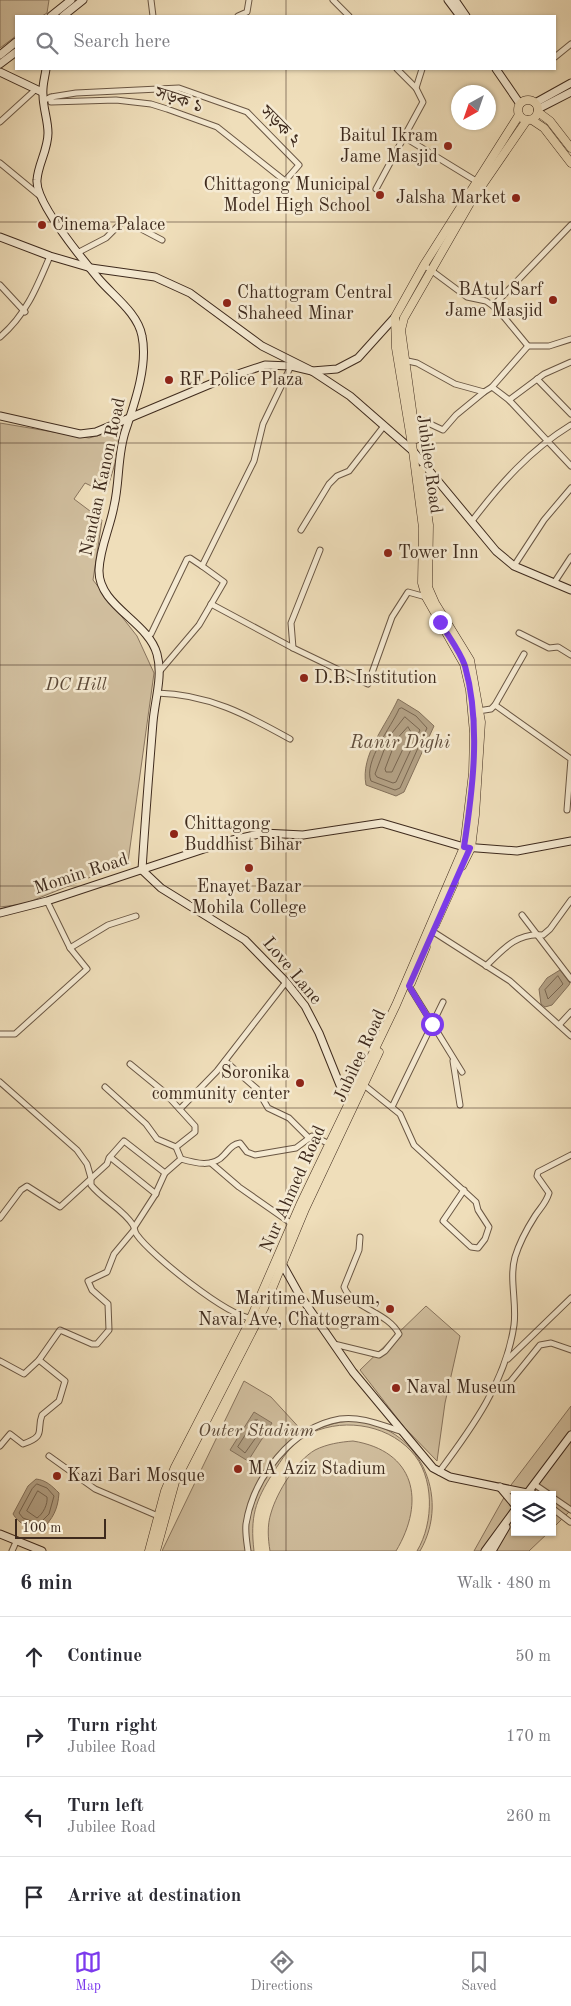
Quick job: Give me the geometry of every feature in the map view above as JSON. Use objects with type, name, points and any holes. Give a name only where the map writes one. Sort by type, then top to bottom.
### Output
[{"type":"main road","points":[[52,15],[71,0]]},
{"type":"main road","points":[[64,15],[83,0]]},
{"type":"main road","points":[[448,0],[459,15]]},
{"type":"main road","points":[[455,0],[465,15]]},
{"type":"main road","points":[[0,55],[15,43]]},
{"type":"main road","points":[[0,64],[15,53]]},
{"type":"main road","points":[[40,196],[36,181],[47,144],[48,133],[43,101],[39,91],[46,70]]},
{"type":"main road","points":[[497,70],[521,103]]},
{"type":"main road","points":[[502,70],[521,103]]},
{"type":"main road","points":[[0,72],[39,91]]},
{"type":"main road","points":[[401,360],[401,330],[404,318],[427,268],[476,181],[526,118],[571,83]]},
{"type":"main road","points":[[537,108],[571,92]]},
{"type":"main road","points":[[571,148],[550,121],[529,100],[521,103],[518,110],[526,118],[544,128],[571,163]]},
{"type":"main road","points":[[0,416],[80,434],[96,432],[220,380],[265,365],[291,366],[312,371],[337,369],[358,358],[395,317],[526,118]]},
{"type":"main road","name":"Nandan Kanon Road","points":[[40,196],[56,223],[141,328],[144,357],[131,417],[120,451],[116,500],[102,547],[100,579],[110,597],[147,635],[156,652],[160,671],[142,870]]},
{"type":"main road","points":[[1,239],[91,268],[155,277],[190,293],[262,346],[312,371],[350,396],[414,451],[496,551],[514,566],[571,590]]},
{"type":"main road","name":"Jubilee Road","points":[[156,1551],[175,1482],[264,1308],[280,1260],[350,1106],[364,1085],[409,986],[466,845],[473,773],[476,711],[464,664],[426,597],[422,583],[423,528],[410,415],[395,317]]},
{"type":"main road","points":[[410,415],[419,458],[429,525],[428,587],[435,603],[470,660],[476,711]]},
{"type":"main road","name":"Momin Road","points":[[0,913],[47,901],[228,841],[263,833],[303,835],[382,823],[466,845],[517,851],[571,841]]},
{"type":"main road","name":"Nur Ahmed Road","points":[[149,1551],[158,1516],[175,1467],[280,1260],[292,1224],[350,1106],[466,845]]},
{"type":"main road","name":"Love Lane","points":[[142,870],[161,888],[245,940],[286,982],[306,1006],[350,1106]]},
{"type":"main road","points":[[280,1260],[299,1294],[333,1344],[400,1431],[439,1472],[500,1487],[530,1491],[571,1435]]},
{"type":"main road","points":[[500,1487],[511,1500]]},
{"type":"main road","points":[[485,1551],[511,1515]]},
{"type":"main road","points":[[492,1551],[511,1516]]},
{"type":"main road","points":[[0,1534],[42,1551]]},
{"type":"street","points":[[151,0],[154,15]]},
{"type":"street","points":[[240,15],[247,12],[249,0]]},
{"type":"street","points":[[333,0],[348,15]]},
{"type":"street","points":[[556,56],[571,44]]},
{"type":"street","points":[[376,189],[423,102],[416,88],[398,70]]},
{"type":"street","points":[[416,88],[422,70]]},
{"type":"street","name":"সড়ক ২","points":[[51,97],[76,93],[179,88],[215,99],[247,112],[299,165],[290,175]]},
{"type":"street","points":[[0,122],[39,91]]},
{"type":"street","points":[[43,101],[51,97]]},
{"type":"street","name":"সড়ক ১","points":[[51,97],[51,102],[116,100],[151,104],[168,109],[217,127],[285,181],[290,175]]},
{"type":"street","points":[[404,137],[476,181]]},
{"type":"street","points":[[0,163],[40,196]]},
{"type":"street","points":[[79,252],[106,238],[124,220],[162,240]]},
{"type":"street","points":[[492,306],[571,224]]},
{"type":"street","points":[[0,337],[16,324],[25,312],[50,256]]},
{"type":"street","points":[[427,268],[467,297],[486,301],[504,317],[528,346]]},
{"type":"street","points":[[0,285],[25,312]]},
{"type":"street","points":[[410,415],[443,430],[456,415],[484,392],[492,388],[528,346],[549,346],[571,339]]},
{"type":"street","points":[[401,360],[417,363],[454,384],[484,392]]},
{"type":"street","points":[[509,400],[537,379],[571,362]]},
{"type":"street","points":[[202,566],[254,460],[263,424],[291,366]]},
{"type":"street","points":[[537,379],[571,414]]},
{"type":"street","points":[[492,388],[509,400],[571,466]]},
{"type":"street","points":[[472,521],[513,470],[546,440],[571,425]]},
{"type":"street","points":[[301,530],[330,484],[337,476],[349,471],[384,426]]},
{"type":"street","points":[[514,566],[544,520],[571,488]]},
{"type":"street","points":[[293,648],[291,623],[320,550]]},
{"type":"street","points":[[554,583],[571,557]]},
{"type":"street","points":[[147,635],[151,634],[187,559],[190,558],[224,582],[198,625],[160,671]]},
{"type":"street","points":[[211,604],[293,648],[368,684],[392,616],[408,592],[426,597]]},
{"type":"street","points":[[519,633],[549,648],[558,647],[571,655]]},
{"type":"street","points":[[476,711],[491,709],[524,654]]},
{"type":"street","points":[[157,693],[221,704],[245,714],[290,739]]},
{"type":"street","points":[[494,705],[571,759],[567,810]]},
{"type":"street","points":[[486,966],[504,948],[528,933],[543,935],[550,929],[571,900]]},
{"type":"street","points":[[0,1034],[15,1034],[86,970],[86,967],[70,948],[47,901]]},
{"type":"street","points":[[522,915],[571,979]]},
{"type":"street","points":[[70,948],[108,924],[136,916]]},
{"type":"street","points":[[432,932],[510,982],[571,1036]]},
{"type":"street","points":[[180,1109],[225,1061],[286,982]]},
{"type":"street","points":[[409,986],[462,1072]]},
{"type":"street","points":[[392,1107],[443,1002]]},
{"type":"street","points":[[559,1025],[571,1012]]},
{"type":"street","points":[[452,1057],[460,1105]]},
{"type":"street","points":[[225,1061],[257,1089],[268,1108],[289,1118],[309,1138]]},
{"type":"street","points":[[130,1064],[163,1091],[196,1129],[186,1141],[176,1147]]},
{"type":"street","points":[[0,1082],[77,1150],[87,1164],[91,1178],[90,1183],[95,1191],[134,1228],[145,1243],[184,1278],[231,1311],[243,1317],[251,1318]]},
{"type":"street","points":[[364,1085],[400,1114],[414,1145],[464,1190],[476,1202],[478,1210],[489,1227],[485,1239],[478,1248],[471,1247],[443,1221],[464,1190]]},
{"type":"street","points":[[105,1087],[146,1124],[157,1139],[176,1147],[181,1159]]},
{"type":"street","points":[[181,1159],[204,1164],[211,1163],[220,1160],[237,1143],[242,1144],[247,1152],[255,1155],[296,1148],[309,1138],[316,1137],[330,1144]]},
{"type":"street","points":[[0,1218],[24,1188],[30,1186],[60,1207],[107,1164],[110,1157],[125,1141],[166,1173]]},
{"type":"street","points":[[439,1472],[464,1439],[491,1392],[511,1349],[514,1320],[515,1257],[535,1216],[546,1203],[549,1193],[537,1176],[538,1172],[571,1155]]},
{"type":"street","points":[[110,1157],[156,1194]]},
{"type":"street","points":[[0,1361],[25,1374],[39,1360],[60,1330],[92,1344],[97,1344],[107,1333],[109,1330],[108,1304],[92,1290],[88,1281],[107,1272],[120,1246],[156,1194],[166,1173],[181,1159]]},
{"type":"street","points":[[211,1163],[239,1186],[292,1224]]},
{"type":"street","points":[[333,1344],[379,1355],[386,1351],[399,1334],[372,1309],[359,1303],[346,1292],[344,1287],[359,1250],[360,1237]]},
{"type":"street","points":[[506,1362],[545,1321],[571,1298]]},
{"type":"street","points":[[491,1392],[510,1382],[540,1345],[551,1343],[571,1350]]},
{"type":"street","points":[[0,1446],[10,1434],[22,1444],[31,1441],[40,1430],[40,1419],[45,1411],[59,1401],[62,1396],[65,1381],[39,1360]]},
{"type":"street","points":[[248,1551],[246,1526],[253,1497],[278,1457],[302,1433],[340,1419],[368,1420],[400,1431]]},
{"type":"street","points":[[48,1456],[95,1490],[158,1516]]},
{"type":"street","points":[[556,1500],[571,1510]]},
{"type":"street","points":[[556,1511],[570,1522]]},
{"type":"street","points":[[12,1551],[16,1542]]},
{"type":"green space","points":[[0,0],[49,0],[47,13],[44,15],[15,15],[15,37],[0,48]]},
{"type":"green space","name":"DC Hill","points":[[0,423],[89,438],[126,428],[106,493],[85,483],[74,499],[102,520],[93,580],[137,636],[154,673],[128,862],[24,904],[0,907]]},
{"type":"green space","points":[[426,1306],[460,1336],[445,1403],[437,1461],[404,1427],[360,1370]]},
{"type":"green space","name":"MA Aziz Stadium","points":[[244,1381],[271,1397],[305,1434],[322,1427],[353,1421],[376,1425],[395,1435],[411,1449],[423,1466],[430,1486],[432,1508],[429,1530],[420,1551],[417,1551],[427,1527],[429,1500],[428,1486],[419,1461],[411,1451],[388,1434],[375,1429],[347,1425],[332,1426],[305,1436],[295,1443],[283,1457],[262,1492],[255,1510],[253,1528],[254,1551],[162,1551]]},
{"type":"green space","points":[[571,1406],[571,1510],[556,1525],[556,1491],[511,1491],[511,1536],[545,1536],[529,1551],[474,1551],[511,1485]]},
{"type":"green space","points":[[353,1441],[374,1447],[390,1455],[402,1467],[409,1481],[412,1497],[411,1514],[396,1551],[270,1551],[268,1532],[271,1513],[278,1496],[294,1469],[315,1450],[324,1446]]},
{"type":"water","name":"Ranir Dighi","points":[[398,699],[419,712],[434,726],[404,792],[396,796],[366,785],[365,774],[370,752]]},
{"type":"water","points":[[560,970],[570,983],[552,1005],[545,1007],[541,1004],[539,989],[547,978]]},
{"type":"water","points":[[254,1412],[272,1423],[248,1461],[230,1450]]},
{"type":"water","points":[[36,1479],[46,1482],[59,1493],[54,1513],[41,1530],[18,1521],[13,1514],[28,1486]]},
{"type":"place","name":"Baitul Ikram Jame Masjid","points":[[448,146]]},
{"type":"place","name":"Chittagong Municipal Model High School","points":[[380,195]]},
{"type":"place","name":"Jalsha Market","points":[[516,198]]},
{"type":"place","name":"Cinema Palace","points":[[42,225]]},
{"type":"place","name":"BAtul Sarf Jame Masjid","points":[[553,300]]},
{"type":"place","name":"Chattogram Central Shaheed Minar","points":[[227,303]]},
{"type":"place","name":"RF Police Plaza","points":[[169,380]]},
{"type":"place","name":"Tower Inn","points":[[388,553]]},
{"type":"place","name":"D.B. Institution","points":[[304,678]]},
{"type":"place","name":"Chittagong Buddhist Bihar","points":[[174,834]]},
{"type":"place","name":"Enayet Bazar Mohila College","points":[[249,868]]},
{"type":"place","name":"Soronika community center","points":[[300,1083]]},
{"type":"place","name":"Maritime Museum, Naval Ave, Chattogram","points":[[390,1309]]},
{"type":"place","name":"Naval Museun","points":[[396,1388]]},
{"type":"place","name":"MA Aziz Stadium","points":[[238,1469]]},
{"type":"place","name":"Kazi Bari Mosque","points":[[57,1476]]},
{"type":"route","points":[[432,1024],[409,986],[470,848],[464,847],[473,773],[474,733],[470,690],[464,664],[440,622]]},
{"type":"park label","name":"Outer Stadium","points":[[256,1431]]}]
